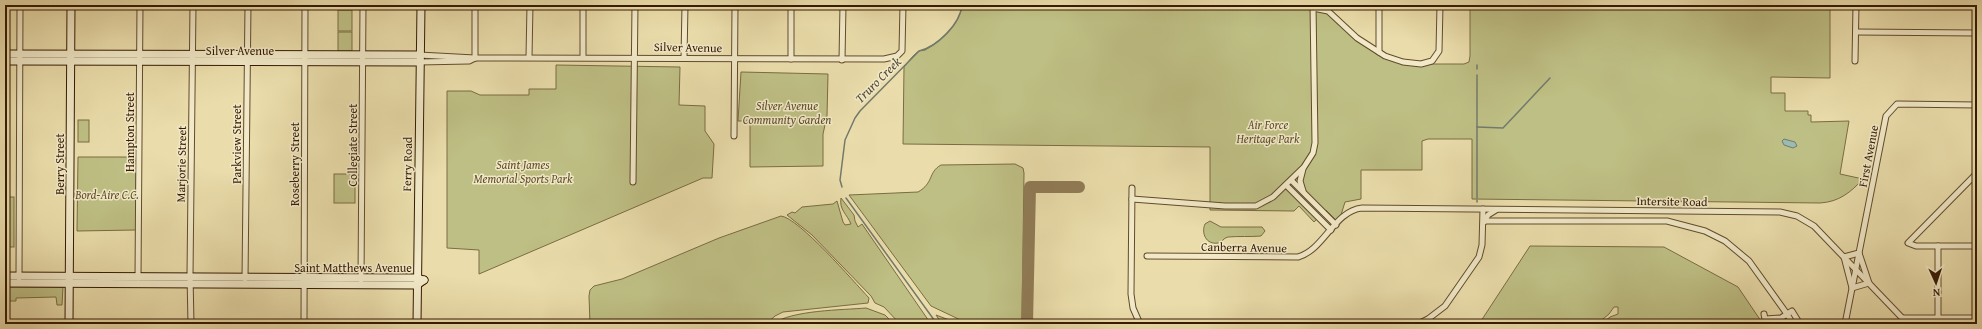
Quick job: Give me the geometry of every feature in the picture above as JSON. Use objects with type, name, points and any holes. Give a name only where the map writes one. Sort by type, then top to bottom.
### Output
[{"type":"street","points":[[19,279],[20,5]]},
{"type":"street","name":"Berry Street","points":[[69,324],[71,5]]},
{"type":"street","name":"Hampton Street","points":[[138,280],[140,5]]},
{"type":"street","name":"Marjorie Street","points":[[191,324],[190,280],[193,5]]},
{"type":"street","name":"Parkview Street","points":[[245,281],[248,5]]},
{"type":"street","name":"Roseberry Street","points":[[304,324],[305,5]]},
{"type":"street","name":"Collegiate Street","points":[[361,281],[363,5]]},
{"type":"street","name":"Ferry Road","points":[[417,324],[419,59],[421,5]]},
{"type":"street","points":[[475,5],[475,58]]},
{"type":"street","points":[[529,57],[530,5]]},
{"type":"street","points":[[583,5],[583,57]]},
{"type":"street","points":[[633,182],[635,5]]},
{"type":"street","points":[[684,58],[685,5]]},
{"type":"street","points":[[734,136],[735,5]]},
{"type":"street","points":[[790,59],[791,5]]},
{"type":"street","points":[[842,60],[843,5]]},
{"type":"street","name":"Silver Avenue","points":[[5,54],[20,57],[139,58],[419,59],[583,57],[842,60],[884,59],[899,54],[902,48],[903,5]]},
{"type":"street","points":[[1379,5],[1379,52]]},
{"type":"street","points":[[1304,192],[1300,177],[1304,167],[1313,153],[1315,143],[1313,6],[1328,10],[1357,38],[1379,52],[1403,62],[1425,64],[1434,59],[1439,51],[1440,5]]},
{"type":"street","points":[[1855,62],[1856,5]]},
{"type":"street","points":[[1856,32],[1977,33]]},
{"type":"street","name":"Silver Avenue","points":[[5,61],[20,57]]},
{"type":"street","name":"First Avenue","points":[[1845,324],[1886,116],[1897,104],[1977,105]]},
{"type":"street","points":[[1132,199],[1251,206],[1268,200],[1304,167]]},
{"type":"street","points":[[1977,172],[1908,243],[1916,246],[1977,246]]},
{"type":"street","points":[[1291,180],[1336,225]]},
{"type":"street","points":[[1286,185],[1331,230]]},
{"type":"street","points":[[1132,188],[1131,294],[1133,308],[1140,324]]},
{"type":"street","name":"Intersite Road","points":[[1336,225],[1350,211],[1362,208],[1786,213],[1797,216],[1814,226],[1908,324]]},
{"type":"street","points":[[1418,324],[1428,319],[1444,306],[1479,257],[1482,245],[1484,223],[1483,209]]},
{"type":"street","points":[[1484,223],[1490,213],[1498,209]]},
{"type":"street","points":[[1484,223],[1667,221],[1705,231],[1725,242],[1748,261],[1793,324]]},
{"type":"street","name":"Canberra Avenue","points":[[1147,256],[1298,257],[1306,254],[1336,225]]},
{"type":"street","points":[[1938,246],[1938,318]]},
{"type":"street","points":[[1859,253],[1869,283],[1852,288],[1844,257],[1859,253]]},
{"type":"street","name":"Saint Matthews Avenue","points":[[5,276],[19,279],[69,280],[417,282]]},
{"type":"street","name":"Saint Matthews Avenue","points":[[5,283],[19,279]]},
{"type":"street","points":[[1764,314],[1765,319],[1781,318],[1792,311],[1800,324]]},
{"type":"street","points":[[1903,318],[1977,318]]},
{"type":"green space","name":"Air Force Heritage Park","points":[[962,5],[1313,5],[1322,8],[1353,35],[1387,57],[1421,64],[1464,64],[1469,62],[1470,56],[1470,5],[1830,5],[1830,78],[1771,77],[1771,93],[1785,93],[1785,111],[1808,111],[1808,115],[1811,115],[1811,122],[1849,121],[1840,174],[1863,179],[1844,196],[1833,201],[1820,203],[1472,199],[1472,139],[1428,139],[1422,141],[1422,170],[1361,170],[1361,199],[1345,202],[1341,215],[1336,220],[1326,210],[1314,222],[1299,206],[1294,211],[1210,210],[1210,147],[903,144],[904,67],[917,52],[925,50],[944,37],[958,19]]},
{"type":"green space","points":[[338,10],[352,10],[352,31],[338,31]]},
{"type":"green space","points":[[338,32],[352,32],[352,51],[338,51]]},
{"type":"green space","name":"Saint James Memorial Sports Park","points":[[556,65],[680,67],[679,105],[705,106],[705,131],[714,144],[712,178],[703,178],[479,274],[479,250],[447,248],[447,91],[471,91],[480,95],[529,95],[529,89],[556,89]]},
{"type":"green space","name":"Silver Avenue Community Garden","points":[[741,72],[828,74],[827,116],[823,134],[823,166],[750,167],[750,121],[738,121]]},
{"type":"green space","points":[[78,120],[89,120],[89,142],[78,142]]},
{"type":"green space","name":"Bord-Aire C.C.","points":[[78,157],[136,157],[136,230],[77,231]]},
{"type":"green space","points":[[1015,164],[1023,168],[1024,173],[1022,324],[969,324],[931,306],[849,195],[918,192],[927,185],[934,171],[941,165]]},
{"type":"green space","points":[[334,174],[355,174],[355,203],[334,203]]},
{"type":"green space","points":[[5,197],[14,197],[14,247],[5,247]]},
{"type":"green space","points":[[841,198],[854,215],[858,227],[862,224],[931,324],[900,324],[884,307],[875,303],[871,296],[812,235],[787,215],[792,212],[795,213],[802,207],[833,204],[837,201],[843,222],[845,225],[851,224],[842,209]]},
{"type":"green space","points":[[781,216],[789,219],[800,227],[826,252],[869,298],[868,303],[783,312],[775,316],[766,324],[590,324],[589,296],[590,290],[594,286],[622,279],[719,238]]},
{"type":"green space","points":[[1210,221],[1221,227],[1262,227],[1265,231],[1261,236],[1228,237],[1218,243],[1214,243],[1210,242],[1204,234],[1205,224]]},
{"type":"green space","points":[[1530,246],[1664,247],[1738,287],[1763,324],[1601,324],[1610,317],[1618,314],[1618,307],[1614,307],[1609,314],[1597,324],[1479,324]]},
{"type":"green space","points":[[5,287],[63,287],[62,305],[57,305],[56,297],[16,298],[16,301],[5,301]]},
{"type":"green space","points":[[866,308],[885,315],[894,324],[773,324],[781,319],[804,313]]},
{"type":"green space","points":[[936,315],[960,324],[942,324]]},
{"type":"water","points":[[1784,139],[1795,142],[1797,146],[1793,148],[1784,145],[1782,141]]},
{"type":"waterway","name":"Truro Creek","points":[[842,187],[840,180],[845,140],[855,118],[860,111],[919,51],[933,45],[946,34],[957,20],[962,5]]},
{"type":"waterway","points":[[1477,75],[1477,198]]},
{"type":"waterway","points":[[1477,127],[1503,128],[1550,78]]},
{"type":"waterway","name":"Truro Creek","points":[[846,198],[937,324]]},
{"type":"taxiway","points":[[1027,324],[1030,187],[1079,187]]}]
